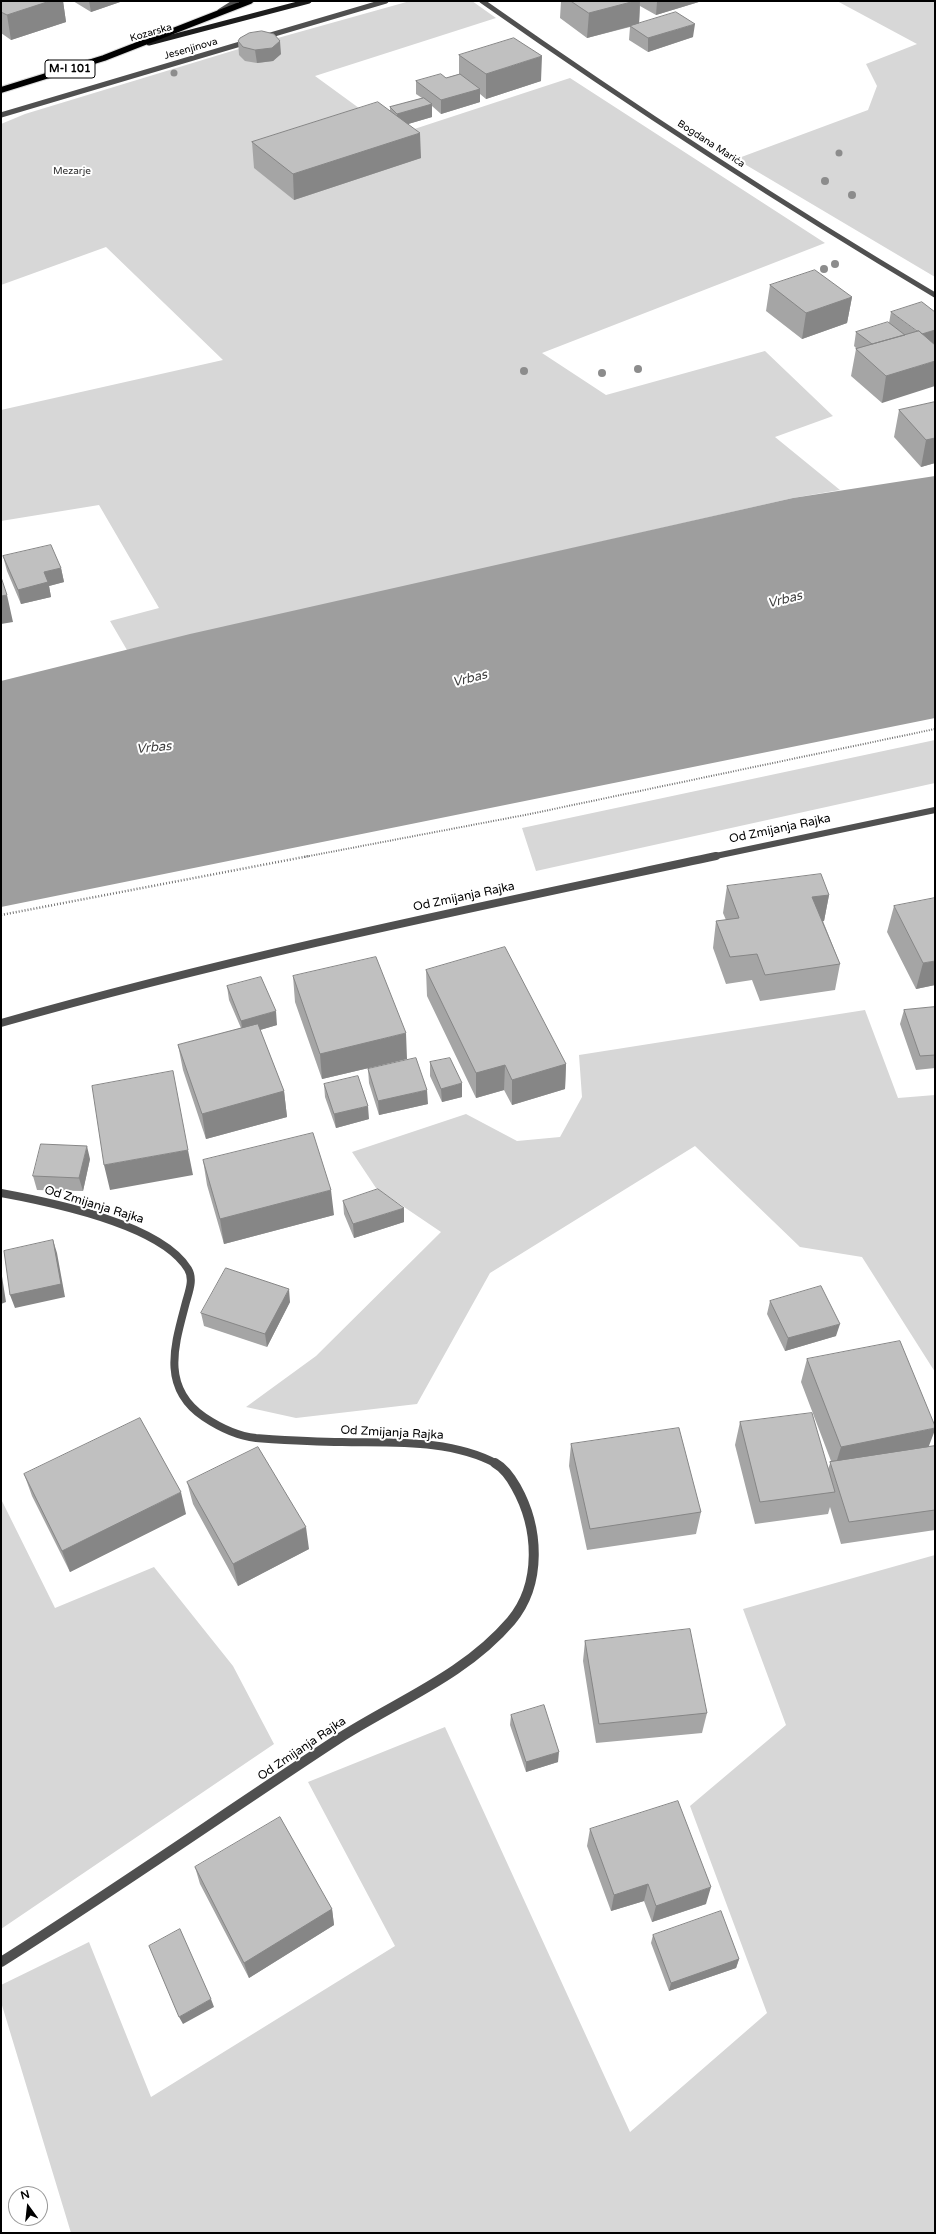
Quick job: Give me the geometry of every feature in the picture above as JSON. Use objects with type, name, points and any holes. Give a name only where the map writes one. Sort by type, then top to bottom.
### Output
[{"type":"main road","name":"M-I 101","points":[[138,45],[250,1]]},
{"type":"main road","name":"Kozarska","points":[[1,90],[72,69],[138,45],[309,1]]},
{"type":"street","points":[[216,14],[236,1]]},
{"type":"street","name":"Jesenjinova","points":[[1,115],[386,1]]},
{"type":"street","name":"Bogdana Marića","points":[[482,1],[597,83],[859,251],[935,295]]},
{"type":"street","name":"Od Zmijanja Rajka","points":[[1,1023],[165,979],[311,943],[642,871],[935,810]]},
{"type":"street","name":"Od Zmijanja Rajka","points":[[1,1193],[25,1197],[132,1228],[171,1248],[188,1268],[192,1280],[173,1355],[173,1371],[177,1385],[190,1406],[208,1419],[240,1436],[285,1441],[422,1445],[477,1453],[499,1466],[514,1484],[527,1512],[534,1533],[533,1574],[523,1604],[503,1631],[477,1653],[437,1683],[365,1722],[86,1910],[1,1962]]},
{"type":"path","points":[[1,915],[530,814],[935,729]]},
{"type":"green space","name":"Mezarje","points":[[410,1],[472,1],[496,18],[315,76],[396,135],[570,78],[825,243],[542,353],[606,395],[765,351],[833,416],[775,437],[840,490],[793,498],[127,650],[110,621],[159,608],[99,505],[1,521],[1,410],[223,360],[106,247],[1,285],[1,124],[25,114],[242,48]]},
{"type":"green space","points":[[837,1],[935,1],[935,277],[736,159],[868,110],[877,86],[866,64],[917,44]]},
{"type":"green space","points":[[935,740],[935,783],[536,871],[522,828]]},
{"type":"green space","points":[[865,1010],[898,1098],[935,1095],[935,1372],[862,1257],[800,1247],[695,1146],[490,1273],[417,1404],[296,1418],[246,1407],[316,1356],[441,1232],[376,1188],[352,1152],[466,1114],[517,1141],[560,1137],[582,1097],[579,1055]]},
{"type":"green space","points":[[1,1499],[55,1608],[154,1567],[233,1666],[274,1744],[1,1929]]},
{"type":"green space","points":[[935,1555],[935,2233],[71,2233],[1,2002],[1,1985],[89,1942],[151,2097],[395,1946],[308,1782],[445,1727],[630,2132],[767,2013],[690,1806],[786,1725],[743,1609]]},
{"type":"water","name":"Vrbas","points":[[935,476],[935,718],[1,907],[1,681],[190,634],[793,498]]},
{"type":"building","points":[[1,1],[50,1],[7,15],[1,12]]},
{"type":"building","points":[[571,1],[635,1],[589,13]]},
{"type":"building","points":[[676,12],[695,24],[648,38],[630,26]]},
{"type":"building","points":[[262,31],[274,34],[280,41],[272,48],[255,50],[243,47],[238,41],[240,38],[249,33]]},
{"type":"building","points":[[514,38],[542,56],[486,74],[459,55]]},
{"type":"building","points":[[441,74],[446,78],[460,74],[480,89],[441,100],[416,81]]},
{"type":"building","points":[[424,98],[432,104],[397,114],[390,107]]},
{"type":"building","points":[[378,102],[420,133],[293,174],[252,142]]},
{"type":"building","points":[[815,270],[852,297],[806,313],[770,285]]},
{"type":"building","points":[[922,302],[935,312],[935,330],[922,334],[891,312]]},
{"type":"building","points":[[888,322],[905,335],[872,344],[856,332]]},
{"type":"building","points":[[919,331],[935,345],[935,361],[886,376],[856,349]]},
{"type":"building","points":[[935,402],[935,438],[926,440],[899,410]]},
{"type":"building","points":[[51,545],[61,568],[44,572],[48,582],[18,590],[3,556]]},
{"type":"building","points":[[1,577],[7,595],[1,596]]},
{"type":"building","points":[[821,874],[829,895],[812,897],[840,964],[765,975],[757,954],[730,957],[716,921],[739,918],[727,886]]},
{"type":"building","points":[[935,898],[935,961],[923,963],[894,906]]},
{"type":"building","points":[[505,947],[566,1064],[512,1080],[505,1065],[476,1073],[426,970]]},
{"type":"building","points":[[376,957],[406,1033],[320,1054],[293,976]]},
{"type":"building","points":[[261,977],[276,1011],[241,1021],[227,986]]},
{"type":"building","points":[[935,1007],[935,1055],[920,1056],[904,1010]]},
{"type":"building","points":[[258,1024],[284,1091],[202,1114],[178,1045]]},
{"type":"building","points":[[416,1058],[427,1090],[378,1101],[368,1069]]},
{"type":"building","points":[[450,1058],[462,1083],[441,1089],[430,1062]]},
{"type":"building","points":[[173,1071],[188,1150],[104,1165],[92,1086]]},
{"type":"building","points":[[358,1076],[368,1106],[334,1114],[324,1084]]},
{"type":"building","points":[[313,1133],[331,1190],[220,1219],[203,1160]]},
{"type":"building","points":[[41,1144],[87,1146],[79,1178],[33,1176]]},
{"type":"building","points":[[378,1189],[404,1208],[353,1224],[343,1201]]},
{"type":"building","points":[[53,1240],[61,1284],[10,1295],[4,1251]]},
{"type":"building","points":[[226,1268],[289,1289],[265,1334],[201,1313]]},
{"type":"building","points":[[821,1286],[840,1324],[788,1338],[770,1301]]},
{"type":"building","points":[[900,1341],[935,1428],[841,1447],[807,1359]]},
{"type":"building","points":[[812,1413],[835,1492],[760,1502],[740,1422]]},
{"type":"building","points":[[140,1418],[181,1492],[62,1551],[24,1474]]},
{"type":"building","points":[[679,1428],[701,1512],[590,1529],[571,1444]]},
{"type":"building","points":[[935,1446],[935,1510],[849,1522],[830,1462]]},
{"type":"building","points":[[258,1447],[306,1527],[233,1564],[187,1482]]},
{"type":"building","points":[[690,1629],[707,1713],[599,1724],[585,1641]]},
{"type":"building","points":[[544,1705],[559,1752],[526,1762],[511,1715]]},
{"type":"building","points":[[678,1801],[711,1887],[656,1906],[648,1884],[614,1895],[590,1829]]},
{"type":"building","points":[[280,1817],[332,1909],[244,1963],[195,1867]]},
{"type":"building","points":[[721,1911],[739,1959],[671,1983],[653,1935]]},
{"type":"building","points":[[180,1929],[211,1999],[179,2017],[149,1946]]}]
